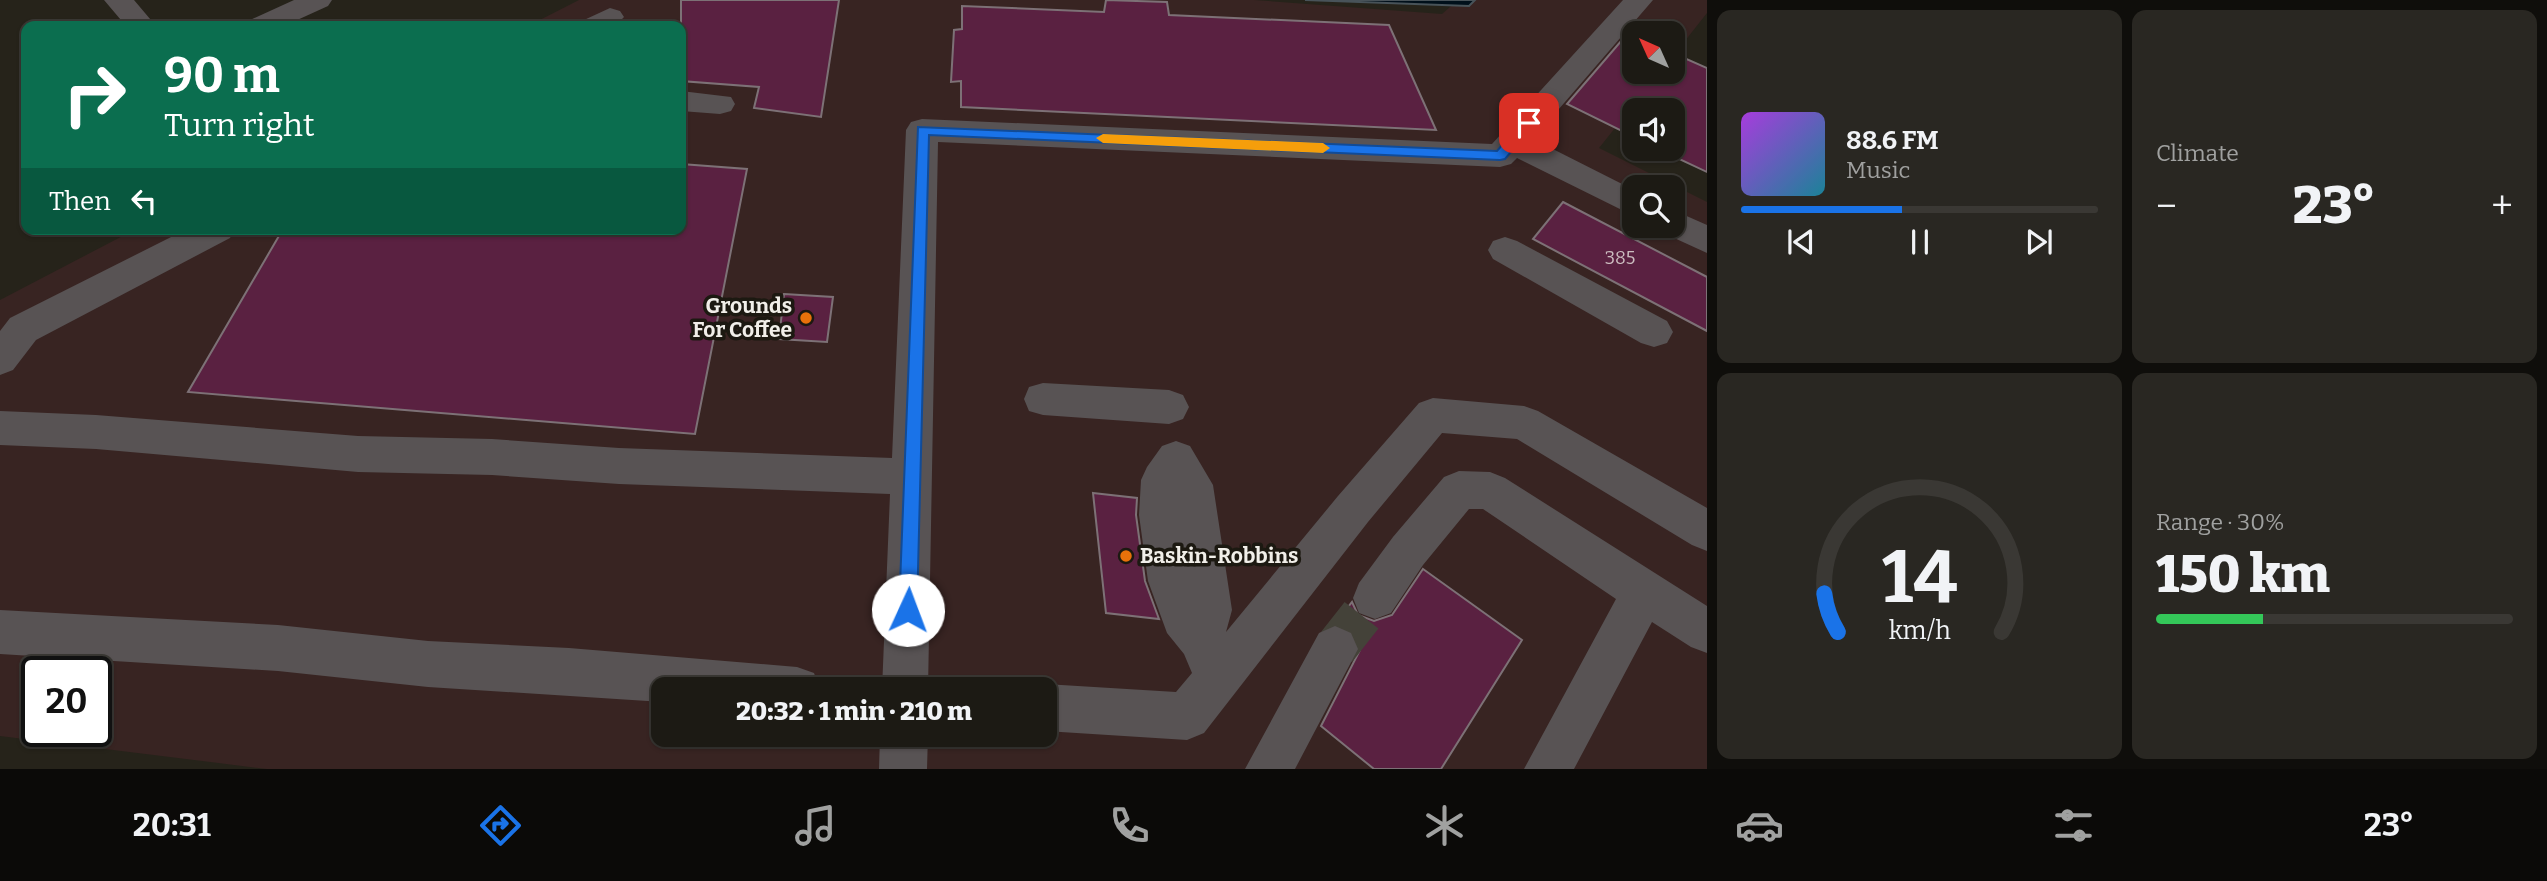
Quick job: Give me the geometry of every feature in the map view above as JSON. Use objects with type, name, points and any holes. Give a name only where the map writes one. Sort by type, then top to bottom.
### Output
[{"type":"street","points":[[118,0],[137,21]]},
{"type":"street","points":[[271,21],[318,0]]},
{"type":"street","points":[[905,677],[922,130],[1500,156],[1639,0]]},
{"type":"street","points":[[686,101],[720,104]]},
{"type":"street","points":[[1512,142],[1622,198]]},
{"type":"street","points":[[1685,229],[1707,240]]},
{"type":"street","points":[[0,359],[23,329],[206,235]]},
{"type":"street","points":[[1505,250],[1654,332]]},
{"type":"street","points":[[1043,399],[1169,407]]},
{"type":"street","points":[[1057,709],[1187,716],[1353,509],[1433,415],[1524,423],[1707,531]]},
{"type":"street","points":[[0,429],[96,432],[358,454],[492,457],[619,466],[912,477]]},
{"type":"street","points":[[1176,459],[1192,485],[1210,610],[1201,639],[1217,679]]},
{"type":"street","points":[[1375,598],[1408,551],[1459,490],[1490,491],[1707,631]]},
{"type":"street","points":[[1548,769],[1644,592]]},
{"type":"street","points":[[0,632],[278,648],[428,664],[651,678]]},
{"type":"street","points":[[1269,769],[1335,649]]},
{"type":"street","points":[[903,769],[904,747]]},
{"type":"shaded area","points":[[579,0],[1254,0],[1442,14],[1458,0],[1707,0],[1707,13],[1685,41],[1685,21],[1622,21],[1622,84],[1650,84],[1639,98],[1622,98],[1622,119],[1599,148],[1653,175],[1622,175],[1622,238],[1685,238],[1685,191],[1707,202],[1707,769],[267,769],[89,747],[112,747],[112,656],[21,656],[21,739],[0,736],[0,300],[125,235],[686,235],[686,21],[538,21]]},
{"type":"water","points":[[1305,0],[1475,0],[1469,6]]},
{"type":"building","points":[[681,0],[839,0],[821,117],[754,108],[759,87],[686,81],[686,21],[681,21]]},
{"type":"building","points":[[1106,0],[1167,2],[1169,15],[1389,25],[1436,130],[961,107],[961,81],[951,82],[954,30],[962,29],[962,6],[1104,12]]},
{"type":"building","points":[[1622,40],[1622,84],[1685,84],[1685,58],[1707,68],[1707,172],[1684,161],[1685,98],[1622,98],[1622,131],[1567,104]]},
{"type":"building","points":[[686,164],[747,169],[695,434],[188,392],[280,235],[686,235]]},
{"type":"building","points":[[1563,202],[1622,233],[1622,238],[1632,238],[1707,277],[1707,331],[1533,239]]},
{"type":"building","name":"Grounds For Coffee","points":[[784,294],[833,297],[827,342],[779,339]]},
{"type":"building","name":"Baskin-Robbins","points":[[1093,493],[1137,498],[1136,515],[1145,581],[1159,619],[1106,613]]},
{"type":"building","points":[[1423,569],[1522,640],[1441,769],[1374,769],[1321,726],[1360,650],[1353,632],[1335,624],[1352,602],[1358,615],[1374,621],[1392,615]]},
{"type":"tunnel","points":[[1335,649],[1375,598]]},
{"type":"slow traffic","points":[[1103,138],[1323,148]]},
{"type":"place","name":"Grounds For Coffee","points":[[806,318]]},
{"type":"place","name":"Baskin-Robbins","points":[[1126,556]]},
{"type":"route","points":[[908,610],[922,130],[1500,156],[1529,123]]}]
